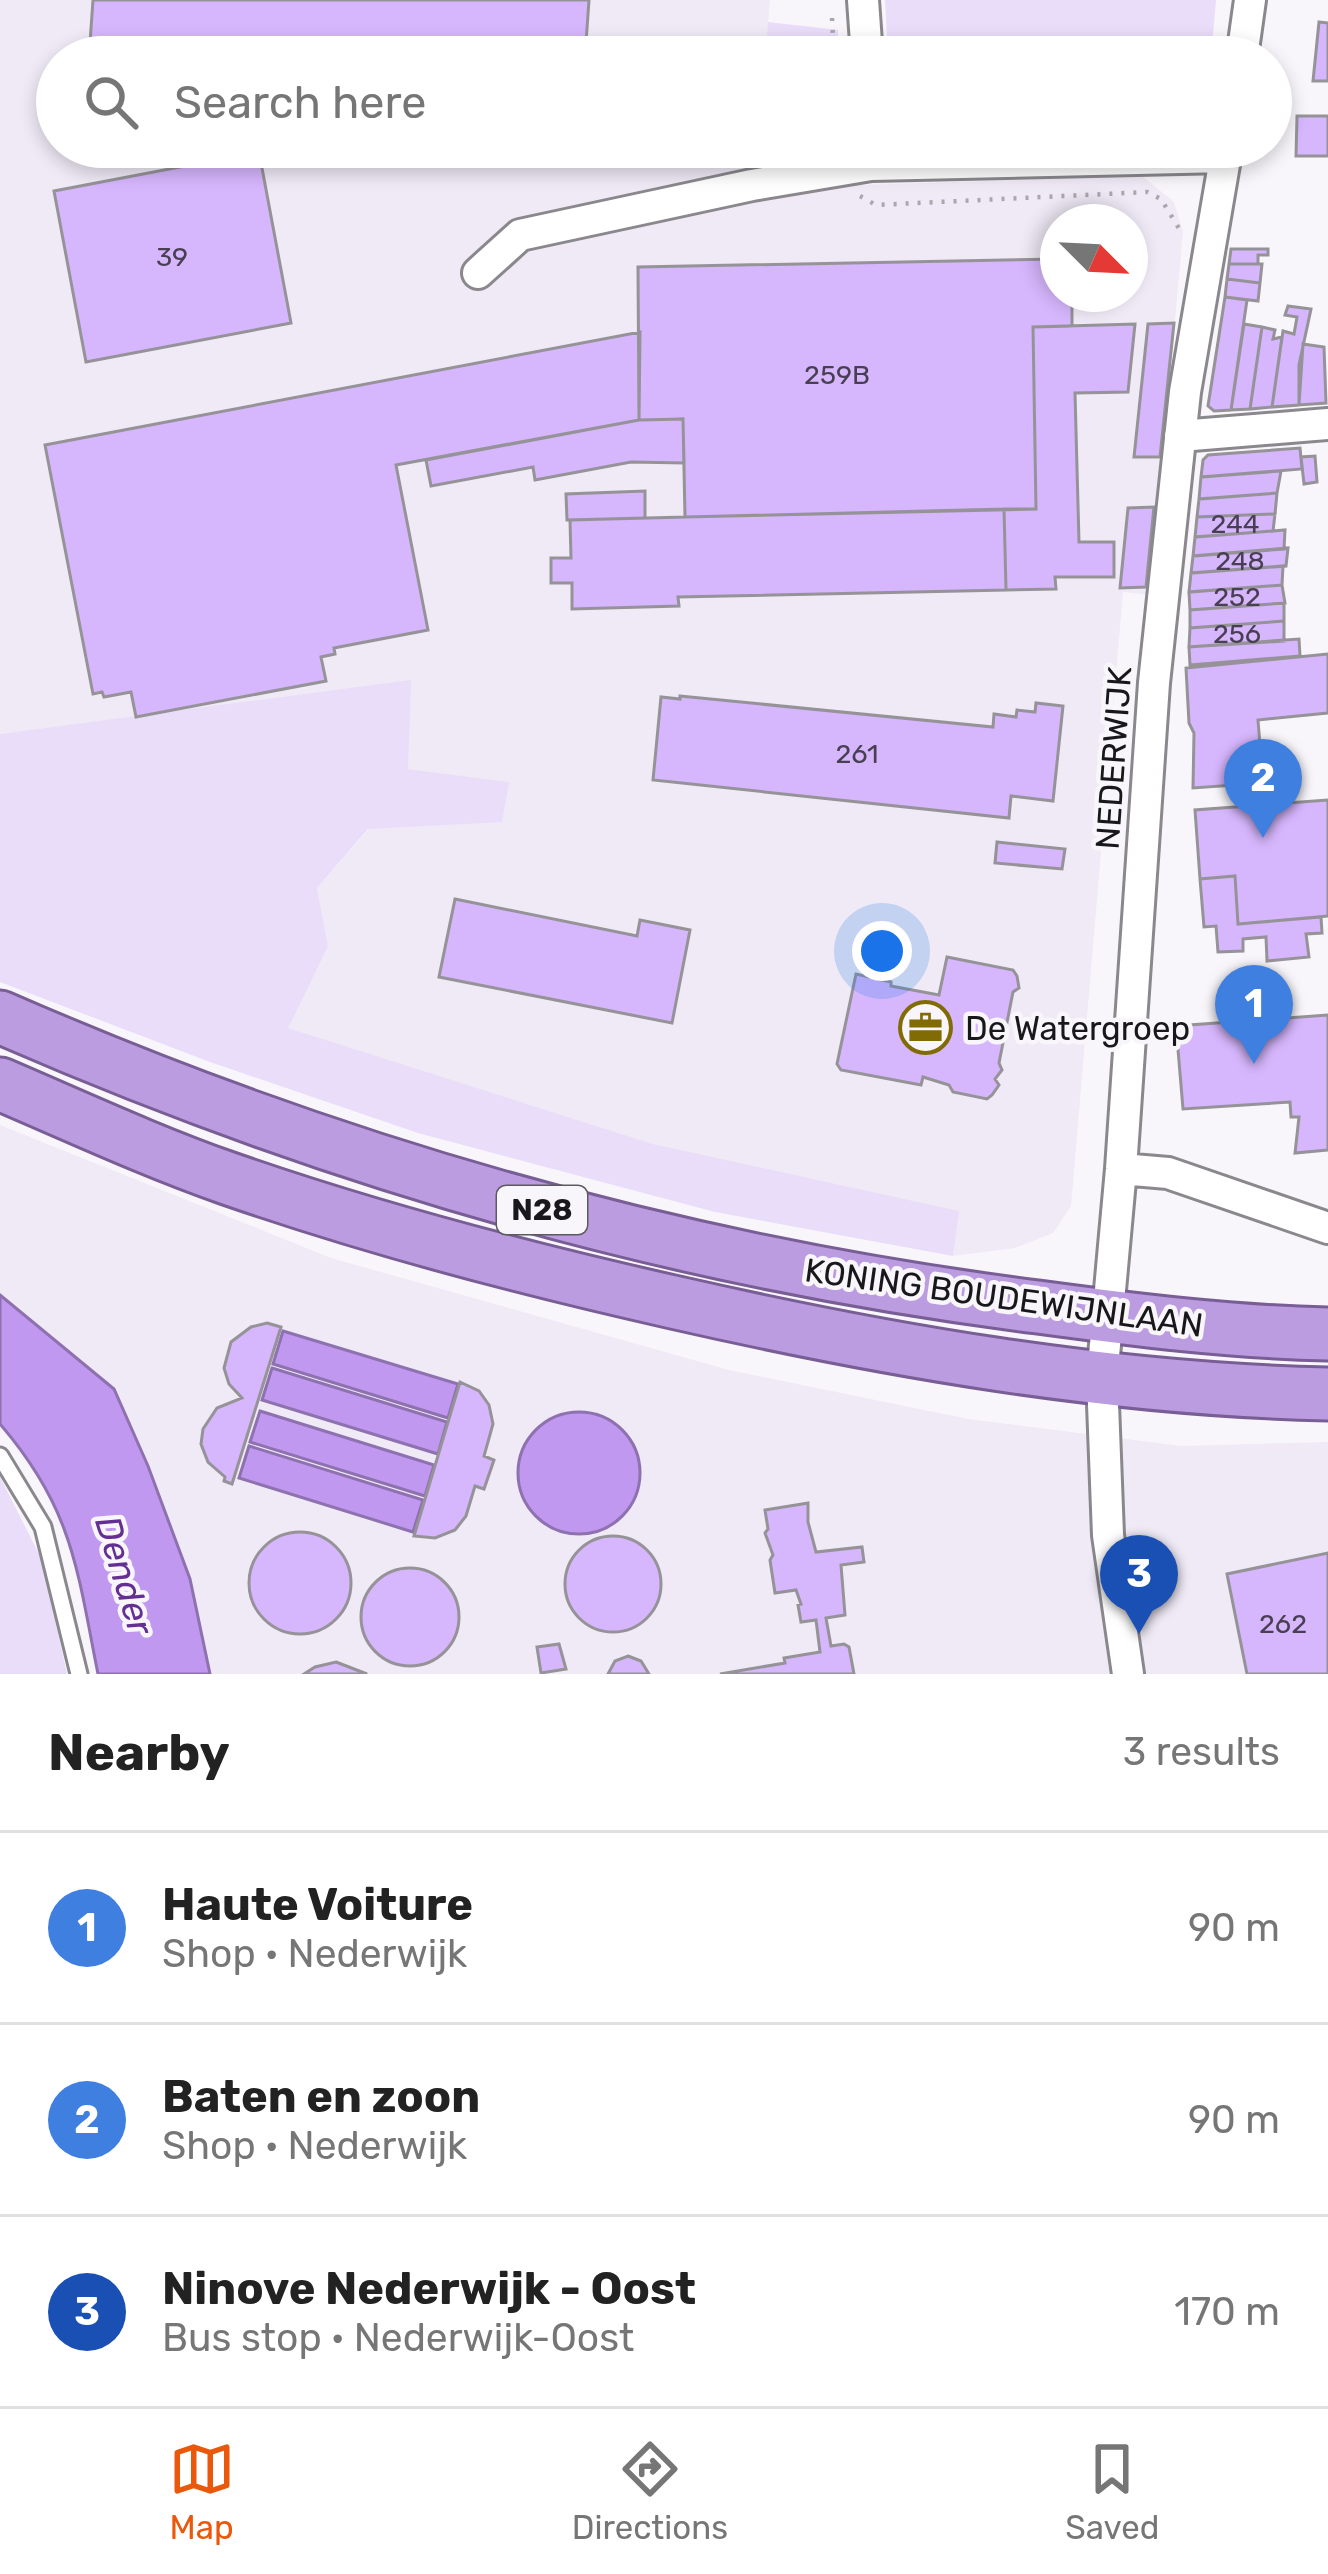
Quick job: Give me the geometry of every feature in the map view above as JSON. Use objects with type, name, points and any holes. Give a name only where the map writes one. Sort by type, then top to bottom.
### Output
[{"type":"highway","name":"KONING BOUDEWIJNLAAN","points":[[0,1017],[236,1114],[494,1198],[734,1258],[906,1291],[1108,1316],[1328,1334]]},
{"type":"highway","name":"KONING BOUDEWIJNLAAN","points":[[0,1084],[223,1177],[391,1232],[521,1267],[896,1349],[1102,1378],[1328,1394]]},
{"type":"street","points":[[863,0],[866,36]]},
{"type":"street","points":[[1246,36],[1250,0]]},
{"type":"street","points":[[478,273],[520,235],[826,168]]},
{"type":"street","name":"NEDERWIJK","points":[[1128,1674],[1108,1534],[1102,1378],[1154,683],[1180,436],[1223,168]]},
{"type":"street","points":[[1180,436],[1328,424]]},
{"type":"street","points":[[1121,1169],[1168,1173],[1328,1228]]},
{"type":"lane","points":[[0,1456],[43,1527],[79,1674]]},
{"type":"path","points":[[832,11],[833,36]]},
{"type":"path","points":[[860,168],[854,192],[875,206],[1147,192],[1161,199],[1178,229],[1209,243]]},
{"type":"shaded area","points":[[0,0],[770,0],[767,36],[36,36],[36,168],[837,168],[838,179],[865,185],[1142,176],[1174,202],[1183,232],[1150,595],[1123,592],[1071,1206],[1053,1233],[1015,1248],[953,1256],[958,1211],[653,1144],[287,1028],[328,948],[317,888],[369,829],[508,782],[408,769],[136,717],[0,734]]},
{"type":"shaded area","points":[[885,0],[1216,0],[1213,36],[887,36]]},
{"type":"shaded area","points":[[768,22],[838,30],[838,36],[767,36]]},
{"type":"shaded area","points":[[411,680],[408,769],[509,782],[502,822],[368,829],[317,888],[328,947],[288,1028],[653,1144],[959,1211],[953,1256],[715,1212],[418,1133],[210,1062],[0,982],[0,734]]},
{"type":"shaded area","points":[[0,1125],[331,1258],[729,1370],[968,1419],[1181,1446],[1328,1442],[1328,1674],[210,1674],[190,1579],[114,1390],[0,1295]]},
{"type":"shaded area","points":[[0,1477],[41,1558],[67,1674],[0,1674]]},
{"type":"water","name":"Dender","points":[[0,1295],[114,1389],[190,1579],[210,1674],[98,1674],[77,1571],[58,1513],[0,1424]]},
{"type":"water","points":[[283,1331],[458,1384],[448,1418],[273,1364]]},
{"type":"water","points":[[272,1368],[447,1422],[438,1454],[262,1400]]},
{"type":"water","points":[[260,1411],[434,1465],[425,1496],[250,1442]]},
{"type":"water","points":[[579,1412],[602,1417],[622,1430],[635,1450],[640,1473],[635,1496],[622,1516],[602,1529],[579,1534],[556,1529],[536,1516],[523,1496],[518,1473],[523,1450],[536,1430],[556,1417]]},
{"type":"water","points":[[249,1446],[423,1500],[413,1532],[239,1478]]},
{"type":"water","points":[[302,1537],[319,1540],[334,1550],[344,1565],[344,1599],[334,1614],[319,1624],[302,1627],[285,1624],[270,1614],[260,1599],[257,1582],[260,1565],[270,1550],[285,1540]]},
{"type":"water","points":[[613,1539],[630,1542],[645,1552],[655,1567],[655,1601],[645,1616],[630,1626],[613,1629],[596,1626],[581,1616],[571,1601],[568,1584],[571,1567],[581,1552],[596,1542]]},
{"type":"water","points":[[411,1570],[443,1584],[457,1616],[443,1648],[411,1662],[379,1648],[365,1616],[379,1584]]},
{"type":"building","points":[[93,0],[589,0],[586,36],[90,36]]},
{"type":"building","points":[[1319,22],[1328,23],[1328,81],[1313,81]]},
{"type":"building","points":[[1297,116],[1328,116],[1328,156],[1296,156]]},
{"type":"building","points":[[175,168],[262,168],[291,323],[86,362],[54,191]]},
{"type":"building","points":[[1231,249],[1268,249],[1268,255],[1258,255],[1258,264],[1229,264]]},
{"type":"building","points":[[1040,259],[1040,312],[1072,312],[1072,326],[1033,327],[1036,509],[685,517],[683,419],[639,420],[638,267]]},
{"type":"building","points":[[1229,264],[1262,264],[1260,283],[1227,279]]},
{"type":"building","points":[[1227,279],[1260,283],[1258,301],[1225,297]]},
{"type":"building","points":[[1225,297],[1247,300],[1231,410],[1214,411],[1208,406]]},
{"type":"building","points":[[1288,306],[1311,309],[1299,365],[1299,405],[1272,407],[1283,331],[1294,334],[1297,317],[1285,315]]},
{"type":"building","points":[[1174,323],[1160,457],[1134,457],[1148,324]]},
{"type":"building","points":[[1135,324],[1128,392],[1075,393],[1079,542],[1114,542],[1114,577],[1055,577],[1056,589],[1006,590],[1004,509],[1036,509],[1033,327]]},
{"type":"building","points":[[1244,324],[1262,327],[1250,409],[1231,410]]},
{"type":"building","points":[[1262,327],[1275,330],[1273,339],[1282,337],[1272,407],[1250,409]]},
{"type":"building","points":[[640,332],[639,420],[396,465],[428,630],[334,648],[335,654],[321,657],[326,681],[136,717],[131,692],[93,694],[45,445]]},
{"type":"building","points":[[1303,344],[1324,347],[1326,403],[1299,405]]},
{"type":"building","points":[[683,419],[684,463],[631,462],[535,480],[533,467],[431,486],[426,460],[639,420]]},
{"type":"building","points":[[1300,448],[1302,469],[1201,477],[1208,455]]},
{"type":"building","points":[[1315,456],[1317,482],[1304,484],[1301,457]]},
{"type":"building","points":[[1281,471],[1277,493],[1199,499],[1201,477]]},
{"type":"building","points":[[645,491],[645,518],[567,520],[566,494]]},
{"type":"building","points":[[1277,493],[1275,514],[1197,517],[1199,499]]},
{"type":"building","points":[[1154,507],[1146,587],[1120,588],[1128,508]]},
{"type":"building","points":[[1004,509],[1006,590],[678,597],[679,606],[572,609],[572,583],[551,583],[551,558],[571,558],[570,520]]},
{"type":"building","points":[[1275,514],[1273,531],[1195,537],[1197,517]]},
{"type":"building","points":[[1285,530],[1284,549],[1193,556],[1195,537]]},
{"type":"building","points":[[1288,548],[1286,566],[1191,573],[1193,556]]},
{"type":"building","points":[[1283,566],[1282,585],[1189,592],[1191,573]]},
{"type":"building","points":[[1282,585],[1285,603],[1190,610],[1189,592]]},
{"type":"building","points":[[1284,603],[1284,621],[1190,628],[1190,610]]},
{"type":"building","points":[[1284,621],[1284,641],[1189,647],[1190,628]]},
{"type":"building","points":[[1299,639],[1300,656],[1190,665],[1189,647]]},
{"type":"building","points":[[1328,654],[1328,713],[1258,720],[1263,783],[1193,788],[1194,733],[1189,723],[1186,668]]},
{"type":"building","points":[[661,697],[993,727],[994,714],[1016,717],[1017,710],[1035,712],[1036,703],[1063,706],[1053,801],[1011,796],[1009,818],[653,780]]},
{"type":"building","points":[[1328,800],[1328,916],[1238,924],[1235,876],[1200,879],[1195,810]]},
{"type":"building","points":[[997,842],[1065,849],[1062,869],[995,863]]},
{"type":"building","points":[[1235,876],[1238,924],[1321,917],[1322,933],[1306,934],[1309,957],[1267,961],[1266,937],[1243,939],[1243,951],[1218,952],[1216,926],[1204,927],[1200,879]]},
{"type":"building","points":[[455,899],[637,936],[640,920],[690,930],[672,1023],[439,977]]},
{"type":"building","name":"De Watergroep","points":[[947,957],[1013,970],[1017,976],[1019,988],[1013,992],[999,1063],[1002,1070],[995,1079],[999,1085],[992,1095],[987,1099],[953,1092],[949,1085],[923,1077],[921,1085],[841,1070],[837,1064],[856,974],[939,995]]},
{"type":"building","points":[[1328,1015],[1328,1150],[1295,1153],[1299,1117],[1291,1117],[1290,1102],[1183,1109],[1176,1026]]},
{"type":"building","points":[[267,1323],[281,1327],[232,1484],[208,1462],[201,1444],[203,1429],[217,1408],[242,1398],[229,1384],[224,1368],[231,1342],[251,1327]]},
{"type":"building","points":[[460,1382],[479,1391],[489,1405],[493,1424],[484,1456],[494,1460],[484,1489],[475,1486],[466,1516],[455,1530],[435,1538],[414,1536]]},
{"type":"building","points":[[808,1503],[816,1552],[862,1547],[864,1562],[841,1565],[845,1615],[826,1618],[831,1646],[849,1647],[854,1674],[720,1674],[820,1652],[816,1620],[801,1622],[796,1590],[775,1593],[773,1555],[765,1533],[765,1510]]},
{"type":"building","points":[[300,1532],[319,1536],[336,1547],[347,1564],[351,1583],[347,1602],[336,1619],[319,1630],[300,1634],[281,1630],[264,1619],[253,1602],[249,1583],[253,1564],[264,1547],[281,1536]]},
{"type":"building","points":[[613,1536],[647,1550],[661,1584],[647,1618],[613,1632],[579,1618],[565,1584],[579,1550]]},
{"type":"building","points":[[1328,1553],[1328,1674],[1247,1674],[1227,1574]]},
{"type":"building","points":[[410,1568],[445,1582],[459,1617],[445,1652],[410,1666],[375,1652],[361,1617],[375,1582]]},
{"type":"building","points":[[559,1644],[566,1669],[541,1673],[537,1647]]},
{"type":"building","points":[[628,1656],[641,1661],[649,1674],[608,1674],[615,1661]]},
{"type":"building","points":[[336,1662],[367,1674],[304,1674],[315,1667]]},
{"type":"place","name":"Baten en zoon","points":[[1263,838]]},
{"type":"place","name":"De Watergroep","points":[[926,1028]]},
{"type":"place","name":"Haute Voiture","points":[[1254,1064]]},
{"type":"place","name":"Ninove Nederwijk - Oost","points":[[1139,1634]]}]
